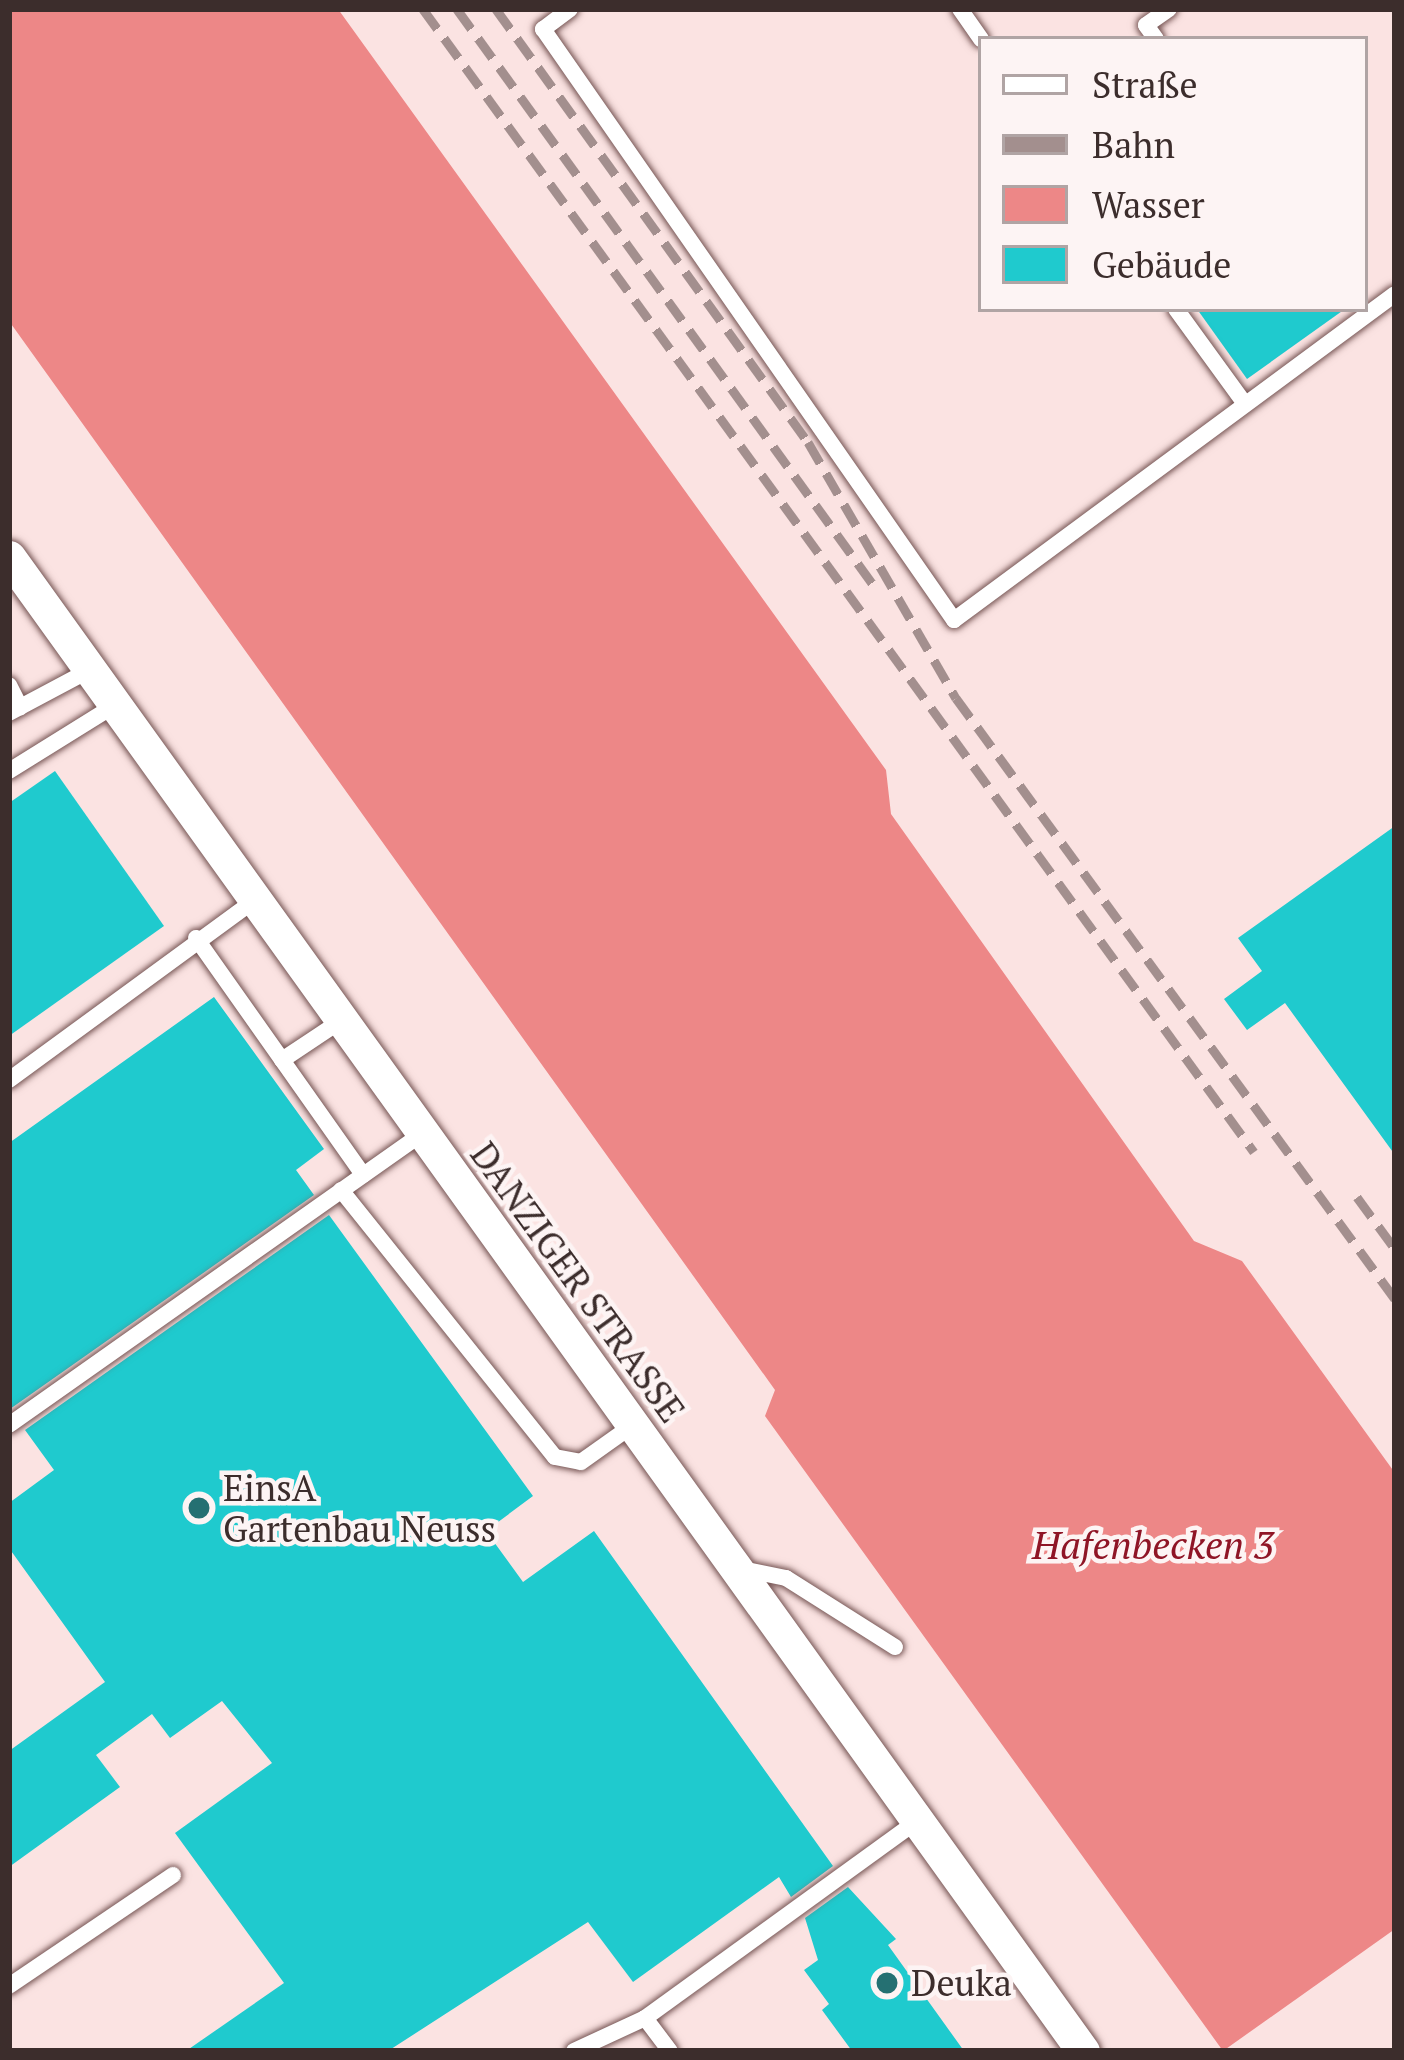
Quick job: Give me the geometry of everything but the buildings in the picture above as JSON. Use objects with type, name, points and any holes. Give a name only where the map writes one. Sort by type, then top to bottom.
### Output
[{"type":"street","name":"DANZIGER STRASSE","points":[[9,557],[1083,2051]]},
{"type":"lane","points":[[570,9],[543,29],[953,620],[1395,294]]},
{"type":"lane","points":[[960,9],[979,36]]},
{"type":"lane","points":[[1154,36],[1146,25],[1169,9]]},
{"type":"lane","points":[[1178,312],[1245,404]]},
{"type":"lane","points":[[9,685],[15,710],[90,670]]},
{"type":"lane","points":[[9,771],[115,705]]},
{"type":"lane","points":[[9,1080],[196,938],[255,900]]},
{"type":"lane","points":[[196,938],[363,1175]]},
{"type":"lane","points":[[282,1060],[342,1020]]},
{"type":"lane","points":[[9,1425],[423,1133]]},
{"type":"lane","points":[[341,1190],[555,1457],[581,1462],[633,1425]]},
{"type":"lane","points":[[736,1568],[786,1578],[895,1647]]},
{"type":"lane","points":[[574,2051],[645,2018],[917,1821]]},
{"type":"lane","points":[[9,1986],[173,1875]]},
{"type":"lane","points":[[645,2018],[670,2051]]},
{"type":"water","name":"Hafenbecken 3","points":[[9,9],[338,9],[886,770],[891,814],[1194,1241],[1242,1261],[1395,1473],[1395,1929],[1223,2051],[765,1416],[775,1390],[9,321]]},
{"type":"railway","points":[[423,9],[1254,1152]]},
{"type":"railway","points":[[457,9],[875,587]]},
{"type":"railway","points":[[496,9],[808,442],[956,698],[1395,1299]]},
{"type":"railway","points":[[1357,1197],[1395,1249]]},
{"type":"place","name":"EinsA Gartenbau Neuss","points":[[199,1508]]},
{"type":"place","name":"Deuka","points":[[887,1983]]}]
